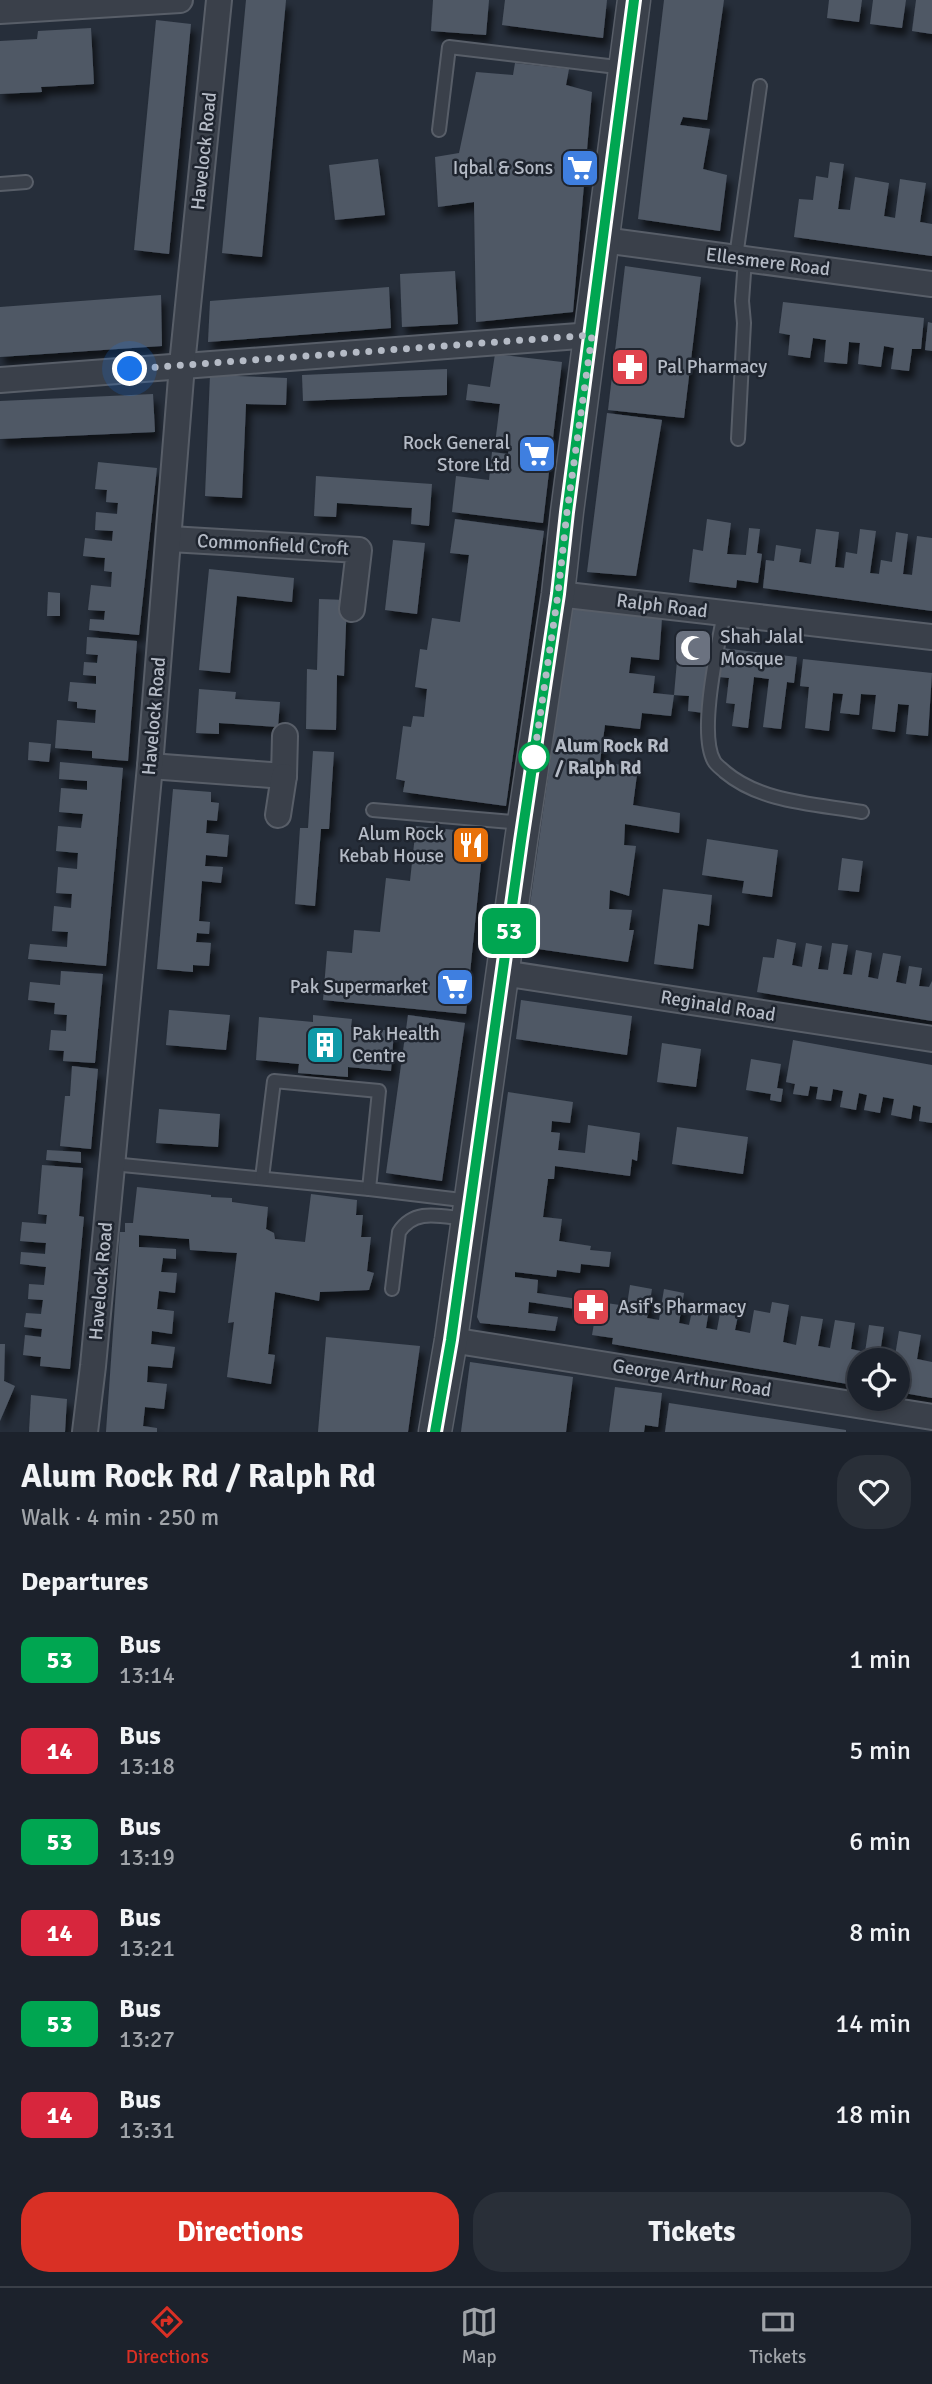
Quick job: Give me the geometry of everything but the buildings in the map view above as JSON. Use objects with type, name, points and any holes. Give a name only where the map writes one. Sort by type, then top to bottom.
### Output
[{"type":"street","points":[[0,10],[180,0]]},
{"type":"street","name":"Havelock Road","points":[[85,1432],[150,766],[182,365],[219,0]]},
{"type":"street","points":[[435,1432],[451,1340],[523,823],[558,594],[634,0]]},
{"type":"street","name":"Ellesmere Road","points":[[603,240],[932,284]]},
{"type":"street","points":[[0,380],[592,335]]},
{"type":"street","name":"Commonfield Croft","points":[[170,539],[359,550],[352,609]]},
{"type":"street","name":"Ralph Road","points":[[558,594],[932,637]]},
{"type":"street","points":[[278,815],[284,776],[285,736]]},
{"type":"street","points":[[150,766],[284,776]]},
{"type":"street","name":"Reginald Road","points":[[503,973],[932,1039]]},
{"type":"street","name":"George Arthur Road","points":[[451,1340],[932,1417]]},
{"type":"lane","points":[[439,130],[449,47],[625,68]]},
{"type":"lane","points":[[738,439],[744,323],[740,258],[760,86]]},
{"type":"lane","points":[[0,184],[26,182]]},
{"type":"lane","points":[[724,613],[707,737],[714,762],[749,787],[777,798],[862,812]]},
{"type":"lane","points":[[373,810],[523,823]]},
{"type":"lane","points":[[262,1178],[274,1082],[379,1091],[369,1189]]},
{"type":"lane","points":[[112,1164],[369,1189],[469,1210]]},
{"type":"lane","points":[[392,1289],[399,1231],[403,1225],[420,1215],[469,1210]]},
{"type":"bus line","name":"53","points":[[435,1432],[451,1340],[558,594],[634,0]]},
{"type":"place","name":"Iqbal & Sons","points":[[580,168]]},
{"type":"place","name":"Pal Pharmacy","points":[[630,367]]},
{"type":"place","name":"Rock General Store Ltd","points":[[537,454]]},
{"type":"place","name":"Shah Jalal Mosque","points":[[693,648]]},
{"type":"place","name":"Alum Rock Rd / Ralph Rd","points":[[534,757]]},
{"type":"place","name":"Alum Rock Kebab House","points":[[471,845]]},
{"type":"place","name":"Pak Supermarket","points":[[455,987]]},
{"type":"place","name":"Pak Health Centre","points":[[325,1045]]},
{"type":"place","name":"Asif's Pharmacy","points":[[591,1307]]},
{"type":"route","points":[[130,369],[592,335],[534,757]]}]
